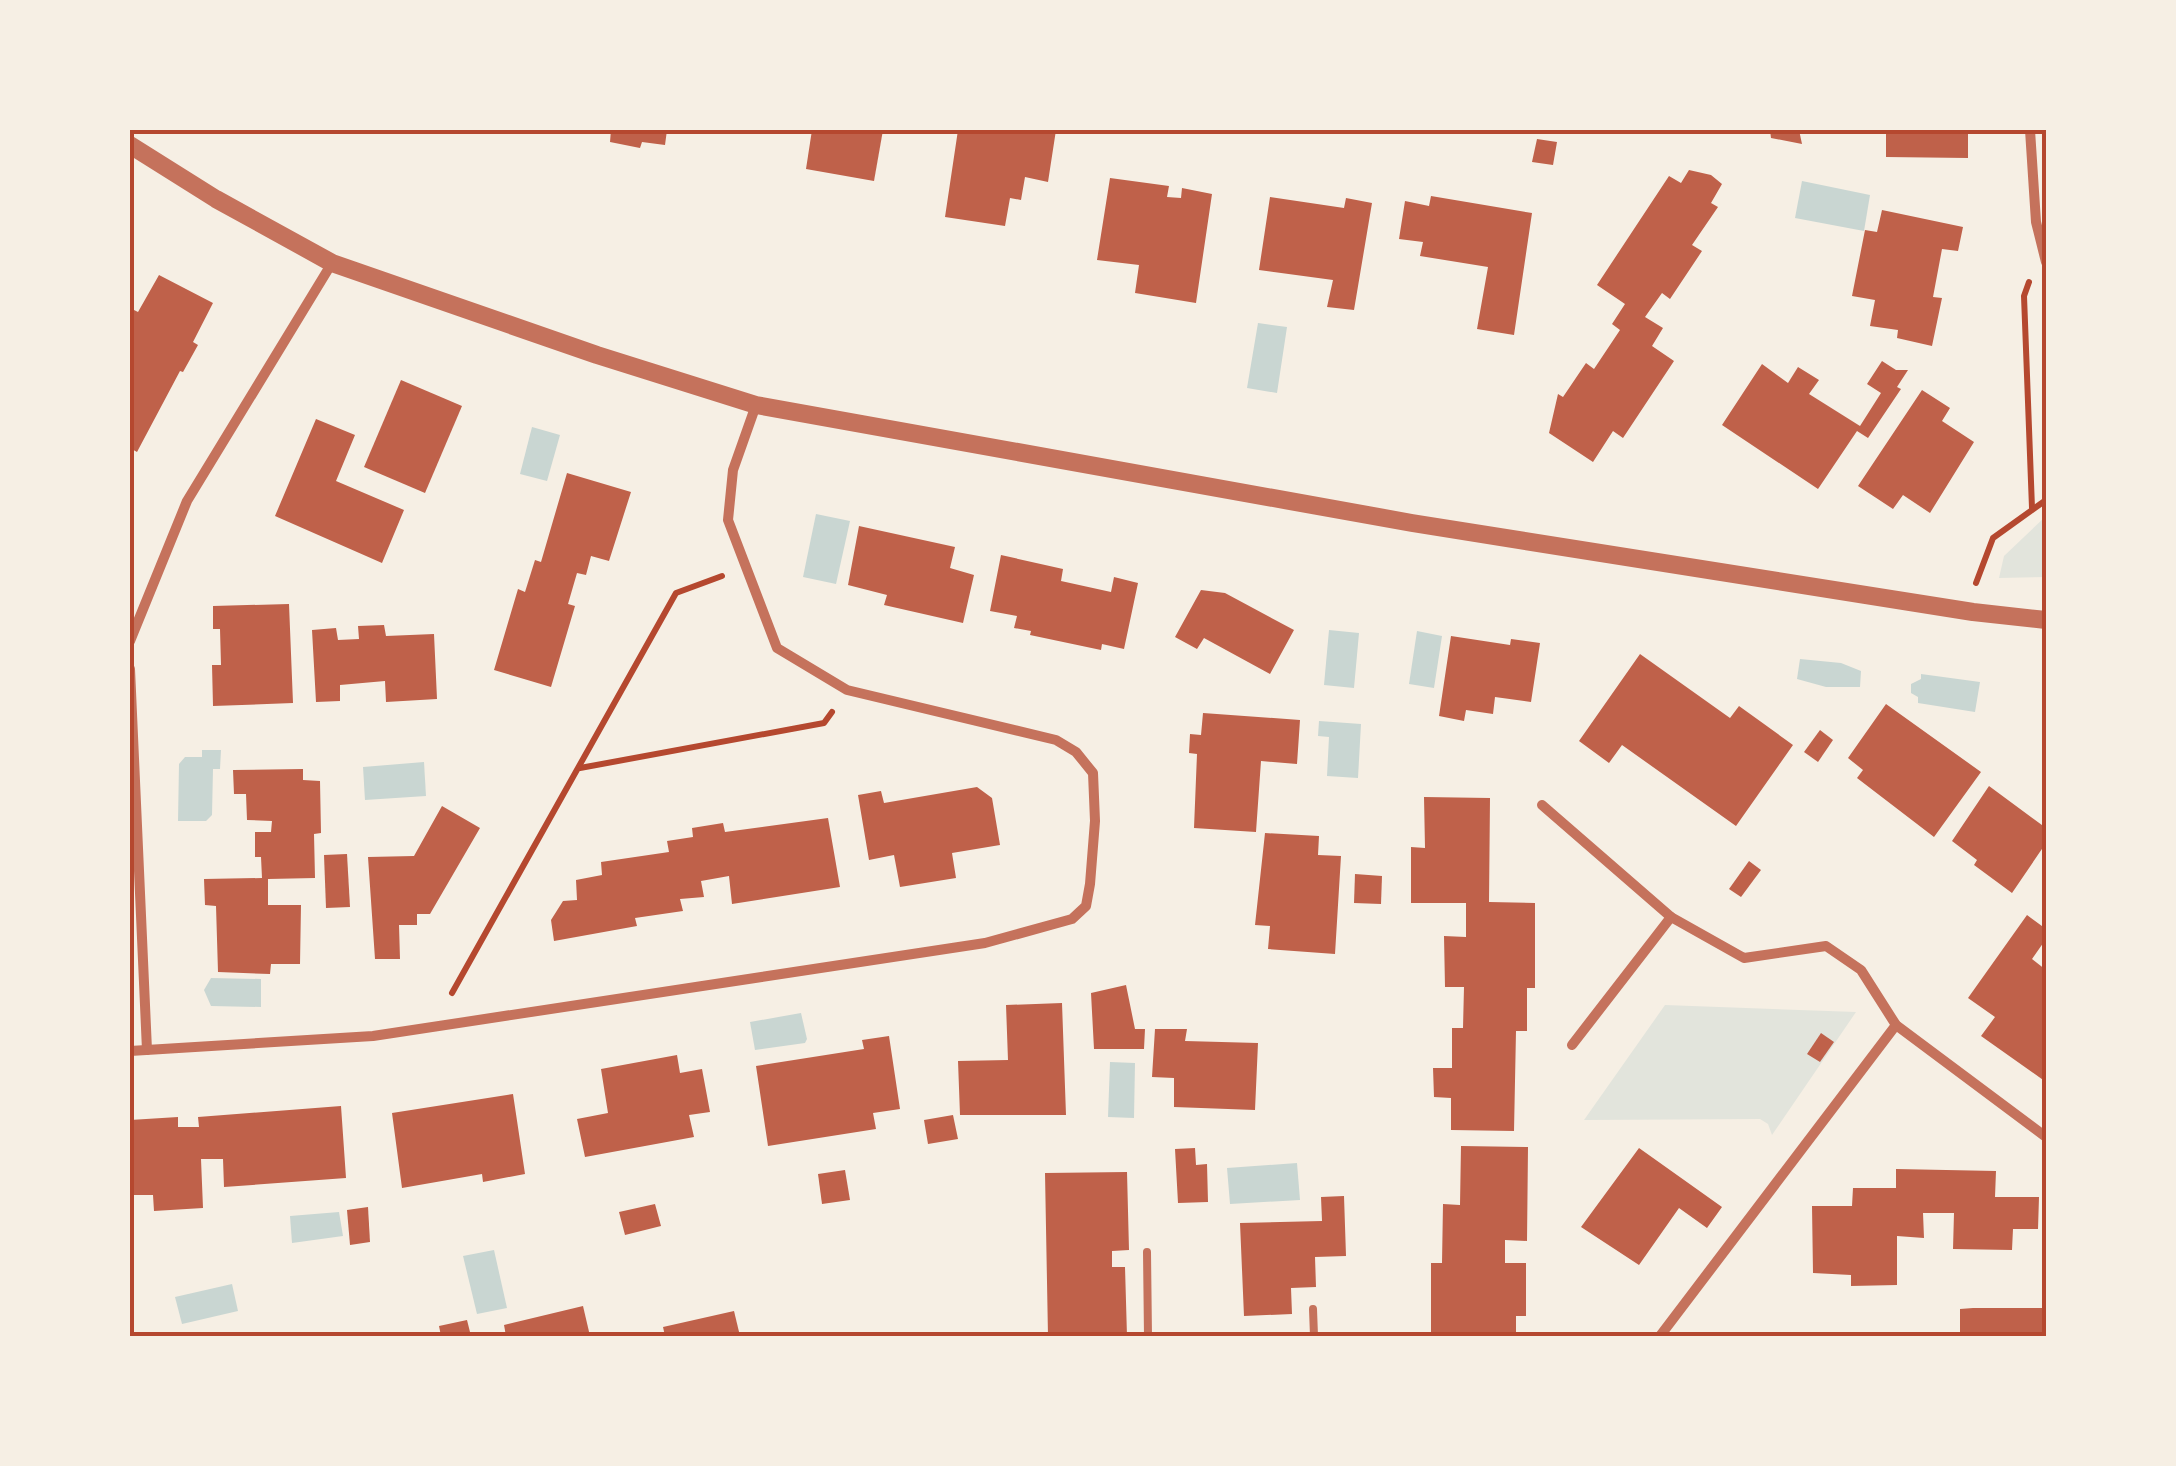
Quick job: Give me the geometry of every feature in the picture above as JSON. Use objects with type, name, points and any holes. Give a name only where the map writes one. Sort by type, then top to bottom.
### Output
[{"type":"street","points":[[2030,130],[2036,222],[2046,262]]},
{"type":"street","points":[[130,145],[216,199],[332,263],[597,356],[756,405],[1412,523],[1973,612],[2046,620]]},
{"type":"street","points":[[130,641],[188,501],[332,263]]},
{"type":"street","points":[[130,1051],[373,1036],[985,944],[1072,919],[1086,906],[1094,822],[1093,773],[1076,752],[1056,740],[847,690],[778,648],[728,520],[733,470],[756,405]]},
{"type":"street","points":[[130,669],[147,1050]]},
{"type":"street","points":[[1542,805],[1670,917],[1744,958],[1826,946],[1861,970],[1896,1025],[2046,1137]]},
{"type":"street","points":[[1572,1045],[1670,917]]},
{"type":"street","points":[[1660,1336],[1896,1025]]},
{"type":"lane","points":[[1147,1252],[1148,1336]]},
{"type":"lane","points":[[1313,1308],[1314,1336]]},
{"type":"path","points":[[2032,508],[2024,296],[2041,248]]},
{"type":"path","points":[[1973,612],[1977,574],[1993,538],[2046,500]]},
{"type":"path","points":[[433,1027],[676,594],[747,568]]},
{"type":"path","points":[[578,768],[824,723],[847,690]]},
{"type":"shaded area","points":[[1802,181],[1870,195],[1864,231],[1795,218]]},
{"type":"shaded area","points":[[1258,323],[1287,327],[1277,393],[1247,388]]},
{"type":"shaded area","points":[[532,427],[560,435],[547,481],[520,474]]},
{"type":"shaded area","points":[[816,514],[850,521],[836,584],[803,577]]},
{"type":"shaded area","points":[[2046,516],[2046,577],[1999,578],[2004,556]]},
{"type":"shaded area","points":[[1329,630],[1359,633],[1354,688],[1324,685]]},
{"type":"shaded area","points":[[1417,631],[1442,636],[1434,688],[1409,684]]},
{"type":"shaded area","points":[[1800,659],[1841,663],[1861,671],[1860,687],[1826,687],[1797,679]]},
{"type":"shaded area","points":[[1921,674],[1980,682],[1975,712],[1918,703],[1918,697],[1911,693],[1911,684],[1921,679]]},
{"type":"shaded area","points":[[1319,721],[1361,724],[1358,778],[1327,776],[1329,737],[1318,736]]},
{"type":"shaded area","points":[[202,750],[221,750],[220,769],[213,769],[212,815],[206,821],[178,821],[179,764],[185,757],[202,757]]},
{"type":"shaded area","points":[[424,762],[426,796],[365,800],[363,767]]},
{"type":"shaded area","points":[[211,978],[261,979],[261,1007],[211,1006],[204,990]]},
{"type":"shaded area","points":[[1665,1005],[1856,1012],[1772,1135],[1768,1124],[1760,1119],[1584,1120]]},
{"type":"shaded area","points":[[801,1013],[805,1043],[755,1050],[750,1022]]},
{"type":"shaded area","points":[[1110,1062],[1135,1063],[1134,1118],[1108,1117]]},
{"type":"shaded area","points":[[1297,1163],[1300,1200],[1230,1204],[1227,1168]]},
{"type":"shaded area","points":[[339,1212],[343,1236],[292,1243],[290,1216]]},
{"type":"shaded area","points":[[494,1250],[507,1308],[477,1314],[463,1256]]},
{"type":"shaded area","points":[[232,1284],[238,1311],[182,1324],[175,1297]]},
{"type":"building","points":[[611,130],[667,130],[665,145],[642,142],[640,148],[610,142]]},
{"type":"building","points":[[812,130],[883,130],[874,181],[806,169]]},
{"type":"building","points":[[958,130],[1056,130],[1048,182],[1025,177],[1021,200],[1010,198],[1005,226],[945,217]]},
{"type":"building","points":[[1770,130],[1799,130],[1802,144],[1771,138]]},
{"type":"building","points":[[1886,130],[1968,130],[1968,158],[1886,157]]},
{"type":"building","points":[[1537,139],[1557,142],[1553,165],[1532,162]]},
{"type":"building","points":[[1689,170],[1711,175],[1722,184],[1711,203],[1718,207],[1692,245],[1702,251],[1670,299],[1662,293],[1645,317],[1663,328],[1652,346],[1674,361],[1623,438],[1613,431],[1593,462],[1549,433],[1558,394],[1563,397],[1586,363],[1594,369],[1620,330],[1612,324],[1625,304],[1597,285],[1669,176],[1681,183]]},
{"type":"building","points":[[1110,178],[1169,186],[1167,197],[1181,198],[1182,188],[1212,194],[1196,303],[1135,293],[1139,265],[1097,260]]},
{"type":"building","points":[[1431,196],[1532,213],[1514,335],[1477,329],[1488,267],[1420,256],[1423,242],[1399,239],[1405,201],[1429,206]]},
{"type":"building","points":[[1270,197],[1344,208],[1346,198],[1372,203],[1354,310],[1327,307],[1333,280],[1259,270]]},
{"type":"building","points":[[1882,210],[1963,227],[1958,251],[1942,249],[1933,297],[1942,298],[1932,346],[1897,338],[1898,330],[1870,326],[1875,300],[1852,296],[1865,230],[1877,232]]},
{"type":"building","points":[[159,275],[213,303],[193,342],[198,345],[137,452],[130,448],[130,308],[138,312]]},
{"type":"building","points":[[1882,361],[1896,370],[1908,370],[1897,387],[1901,389],[1868,438],[1857,431],[1818,489],[1722,425],[1762,364],[1788,383],[1798,367],[1819,380],[1809,394],[1860,426],[1881,393],[1867,384]]},
{"type":"building","points":[[401,380],[462,406],[425,493],[364,467]]},
{"type":"building","points":[[1922,390],[1950,408],[1942,421],[1974,442],[1930,513],[1903,495],[1893,509],[1858,486]]},
{"type":"building","points":[[316,419],[355,435],[336,481],[404,510],[382,563],[275,516]]},
{"type":"building","points":[[567,473],[631,492],[609,561],[591,556],[586,575],[577,573],[568,604],[575,606],[551,687],[494,670],[518,589],[525,592],[535,560],[541,562]]},
{"type":"building","points":[[859,526],[955,547],[950,568],[974,575],[963,623],[884,605],[887,595],[848,585]]},
{"type":"building","points":[[1001,555],[1063,569],[1061,581],[1111,592],[1114,577],[1138,583],[1124,649],[1102,644],[1101,650],[1030,635],[1031,631],[1014,628],[1017,616],[990,611]]},
{"type":"building","points":[[1201,590],[1225,593],[1294,630],[1270,674],[1204,638],[1197,649],[1175,637]]},
{"type":"building","points":[[289,604],[293,703],[213,706],[212,665],[221,665],[220,629],[213,629],[213,606]]},
{"type":"building","points":[[384,625],[386,636],[434,634],[437,699],[386,702],[385,681],[340,685],[340,701],[316,702],[312,630],[336,628],[338,640],[359,639],[358,626]]},
{"type":"building","points":[[1451,636],[1510,645],[1511,639],[1540,643],[1531,702],[1495,697],[1493,714],[1466,710],[1464,721],[1439,716]]},
{"type":"building","points":[[1640,654],[1730,718],[1739,706],[1793,745],[1736,826],[1622,745],[1609,763],[1579,741]]},
{"type":"building","points":[[1886,704],[1981,772],[1934,837],[1857,778],[1863,770],[1848,758]]},
{"type":"building","points":[[1203,713],[1300,720],[1297,764],[1261,761],[1256,832],[1194,828],[1197,754],[1189,753],[1190,734],[1201,735]]},
{"type":"building","points":[[1820,730],[1833,740],[1818,762],[1804,752]]},
{"type":"building","points":[[303,769],[303,780],[320,781],[321,833],[314,834],[315,878],[268,879],[268,905],[301,905],[300,964],[271,964],[270,974],[218,972],[216,906],[205,905],[204,879],[262,878],[261,857],[255,857],[255,832],[271,832],[272,821],[247,820],[246,794],[234,794],[233,770]]},
{"type":"building","points":[[1989,786],[2046,828],[2046,843],[2012,893],[1974,865],[1977,860],[1952,841]]},
{"type":"building","points":[[977,787],[992,798],[1000,845],[952,853],[956,878],[900,887],[894,855],[869,860],[858,795],[881,791],[884,803]]},
{"type":"building","points":[[1424,797],[1490,798],[1489,902],[1535,903],[1535,988],[1527,988],[1527,1031],[1516,1031],[1514,1131],[1451,1130],[1451,1098],[1434,1097],[1433,1068],[1452,1068],[1452,1028],[1463,1028],[1464,987],[1445,987],[1444,936],[1466,937],[1466,903],[1411,903],[1411,847],[1425,848]]},
{"type":"building","points":[[442,806],[480,828],[430,914],[417,914],[417,925],[399,925],[400,959],[375,959],[368,857],[414,856]]},
{"type":"building","points":[[828,818],[840,887],[732,904],[729,876],[701,881],[704,897],[680,899],[683,911],[635,918],[637,926],[554,941],[551,920],[563,901],[577,900],[576,880],[602,875],[601,862],[669,852],[667,841],[693,837],[692,828],[723,823],[725,832]]},
{"type":"building","points":[[1265,833],[1319,836],[1318,855],[1341,856],[1335,954],[1268,949],[1270,926],[1255,925]]},
{"type":"building","points":[[347,854],[350,907],[326,908],[324,855]]},
{"type":"building","points":[[1749,861],[1761,870],[1741,897],[1729,889]]},
{"type":"building","points":[[1355,874],[1382,876],[1381,904],[1354,903]]},
{"type":"building","points":[[2027,915],[2046,929],[2046,939],[2032,959],[2046,970],[2046,1082],[1981,1036],[1995,1017],[1968,998]]},
{"type":"building","points":[[1126,985],[1135,1029],[1145,1029],[1144,1049],[1094,1049],[1091,993]]},
{"type":"building","points":[[1062,1003],[1066,1115],[960,1115],[958,1061],[1008,1060],[1006,1005]]},
{"type":"building","points":[[1155,1029],[1187,1029],[1185,1041],[1258,1043],[1255,1110],[1174,1107],[1174,1078],[1152,1077]]},
{"type":"building","points":[[1821,1033],[1834,1042],[1820,1062],[1807,1054]]},
{"type":"building","points":[[889,1036],[900,1109],[873,1113],[876,1129],[768,1146],[756,1066],[864,1049],[862,1040]]},
{"type":"building","points":[[677,1055],[680,1073],[702,1069],[710,1112],[689,1115],[694,1137],[585,1157],[577,1119],[608,1113],[601,1069]]},
{"type":"building","points":[[513,1094],[525,1174],[483,1182],[482,1174],[402,1188],[392,1113]]},
{"type":"building","points":[[341,1106],[346,1178],[224,1187],[223,1159],[201,1159],[203,1208],[154,1211],[153,1195],[130,1195],[130,1120],[178,1117],[178,1127],[199,1127],[198,1117]]},
{"type":"building","points":[[953,1115],[958,1139],[928,1144],[924,1120]]},
{"type":"building","points":[[1461,1146],[1528,1147],[1527,1241],[1505,1240],[1505,1263],[1526,1263],[1526,1316],[1516,1316],[1516,1336],[1431,1336],[1431,1263],[1442,1263],[1443,1204],[1460,1205]]},
{"type":"building","points":[[1195,1148],[1196,1165],[1207,1164],[1208,1202],[1178,1203],[1175,1149]]},
{"type":"building","points":[[1639,1148],[1722,1207],[1707,1228],[1679,1208],[1639,1265],[1581,1227]]},
{"type":"building","points":[[1896,1169],[1996,1171],[1995,1197],[2039,1197],[2038,1229],[2013,1229],[2012,1250],[1953,1249],[1954,1213],[1923,1213],[1924,1238],[1897,1236],[1897,1285],[1851,1286],[1851,1275],[1813,1273],[1812,1206],[1852,1206],[1853,1188],[1896,1188]]},
{"type":"building","points":[[845,1170],[850,1200],[822,1204],[818,1174]]},
{"type":"building","points":[[1127,1172],[1129,1250],[1112,1251],[1112,1267],[1125,1267],[1127,1336],[1048,1336],[1045,1173]]},
{"type":"building","points":[[1344,1196],[1346,1256],[1315,1257],[1316,1287],[1291,1288],[1292,1314],[1244,1316],[1240,1223],[1322,1221],[1321,1197]]},
{"type":"building","points":[[655,1204],[661,1226],[625,1235],[619,1212]]},
{"type":"building","points":[[368,1207],[370,1242],[350,1245],[347,1210]]},
{"type":"building","points":[[583,1306],[590,1336],[506,1336],[504,1325]]},
{"type":"building","points":[[2046,1308],[2046,1334],[1960,1336],[1960,1309]]},
{"type":"building","points":[[734,1311],[740,1336],[665,1336],[663,1327]]},
{"type":"building","points":[[467,1320],[471,1336],[441,1336],[439,1326]]}]
